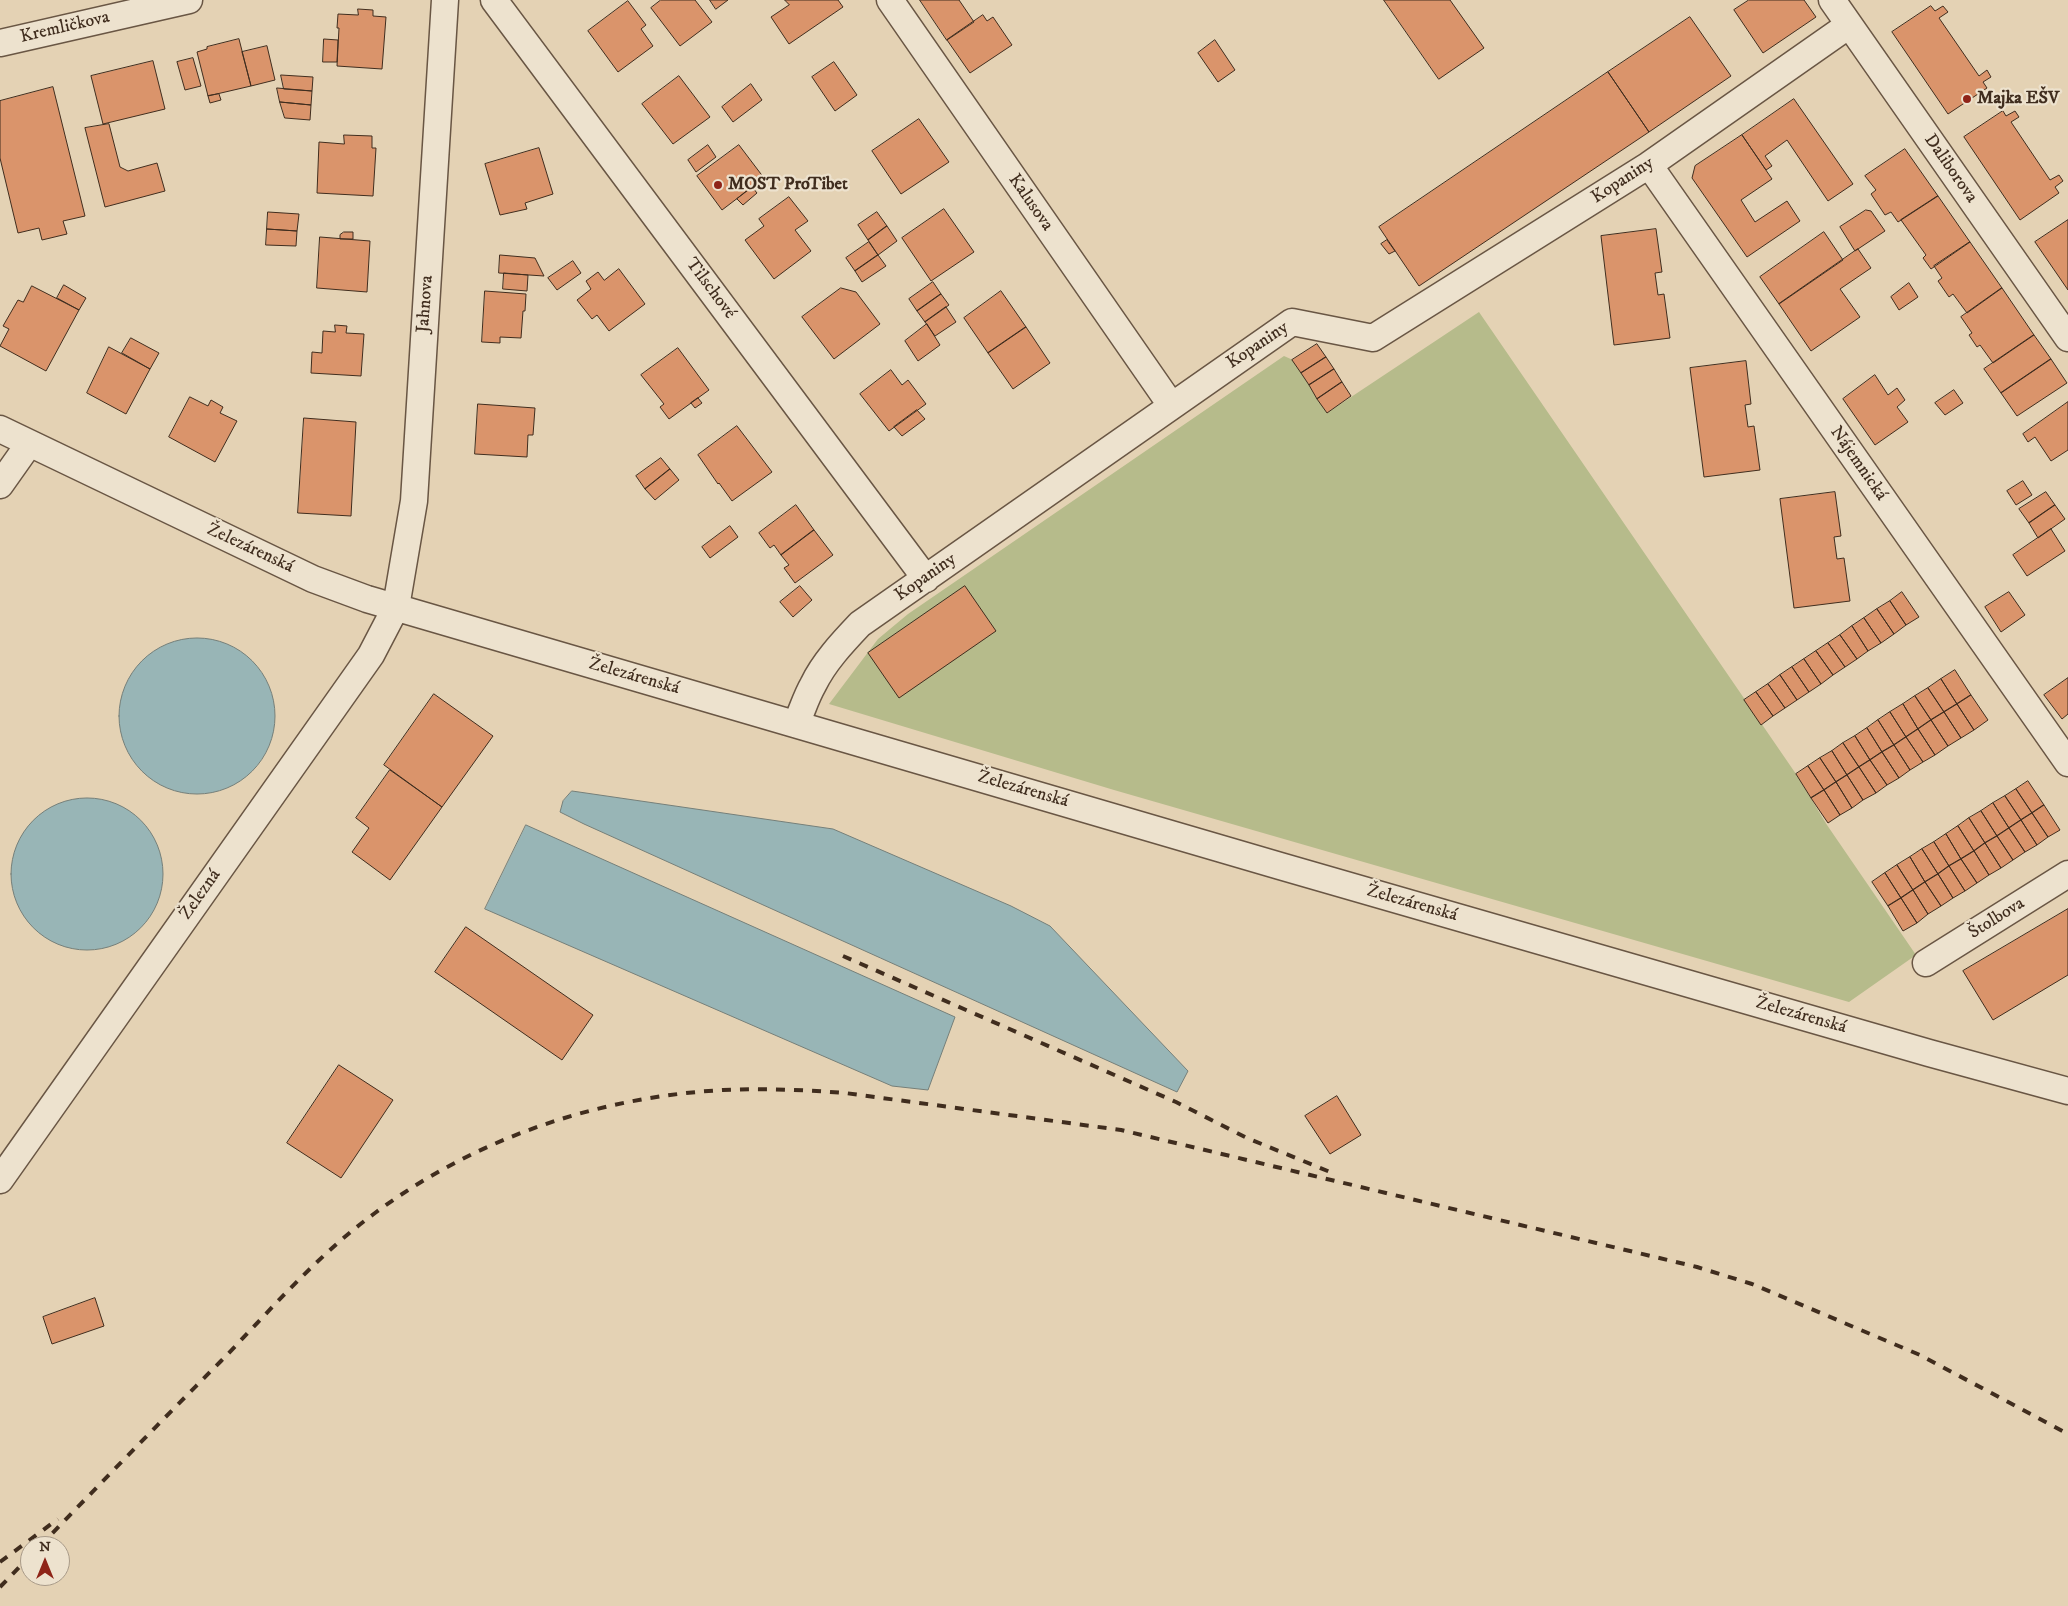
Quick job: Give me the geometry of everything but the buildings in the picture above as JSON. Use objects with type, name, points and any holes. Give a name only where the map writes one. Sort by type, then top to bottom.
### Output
[{"type":"street","name":"Kremličkova","points":[[0,43],[189,0]]},
{"type":"street","name":"Jahnova","points":[[396,607],[414,501],[445,0]]},
{"type":"street","name":"Tilschové","points":[[494,0],[926,579]]},
{"type":"street","name":"Kalusova","points":[[890,0],[1171,405]]},
{"type":"street","name":"Daliborova","points":[[1832,0],[2068,338]]},
{"type":"street","name":"Kopaniny","points":[[796,724],[813,684],[846,639],[860,624],[1292,322],[1373,338],[1649,165],[1849,25]]},
{"type":"street","name":"Nájemnická","points":[[1649,165],[2068,763]]},
{"type":"street","name":"Železárenská","points":[[0,429],[313,579],[396,607],[1929,1053],[2068,1091]]},
{"type":"street","points":[[0,485],[29,444]]},
{"type":"street","name":"Železná","points":[[0,1180],[371,655],[396,607]]},
{"type":"street","name":"Štolbova","points":[[1926,963],[2068,874]]},
{"type":"green space","points":[[1479,312],[1796,774],[1827,825],[1916,955],[1849,1002],[1114,790],[829,704],[878,639],[908,614],[1284,356],[1293,360],[1327,413]]},
{"type":"water","points":[[189,638],[205,638],[220,641],[234,647],[252,661],[266,679],[272,693],[275,716],[272,739],[266,753],[252,771],[234,785],[220,791],[205,794],[189,794],[174,791],[160,785],[142,771],[132,759],[122,739],[119,724],[119,708],[122,693],[128,679],[142,661],[154,651],[174,641]]},
{"type":"water","points":[[572,791],[833,829],[1011,906],[1050,926],[1188,1071],[1177,1092],[584,824],[560,812],[563,801]]},
{"type":"water","points":[[87,798],[102,799],[116,803],[129,810],[141,820],[151,832],[158,845],[162,859],[162,889],[158,903],[151,916],[141,928],[129,938],[116,945],[102,949],[87,950],[72,949],[58,945],[45,938],[33,928],[23,916],[16,903],[12,889],[11,874],[12,859],[16,845],[23,832],[33,820],[45,810],[58,803],[72,799]]},
{"type":"water","points":[[526,825],[955,1017],[928,1090],[892,1086],[485,909]]},
{"type":"railway","points":[[843,956],[1176,1102],[1247,1138],[1335,1174]]},
{"type":"railway","points":[[50,1536],[315,1264],[354,1229],[414,1186],[454,1163],[497,1143],[540,1126],[585,1112],[676,1094],[723,1090],[754,1089],[845,1093],[1121,1130],[1697,1267],[1752,1284],[1920,1355],[2068,1434]]},
{"type":"railway","points":[[0,1562],[58,1519]]},
{"type":"railway","points":[[0,1587],[20,1566]]},
{"type":"place","name":"Majka EŠV","points":[[1967,99]]},
{"type":"place","name":"MOST ProTibet","points":[[718,185]]}]
